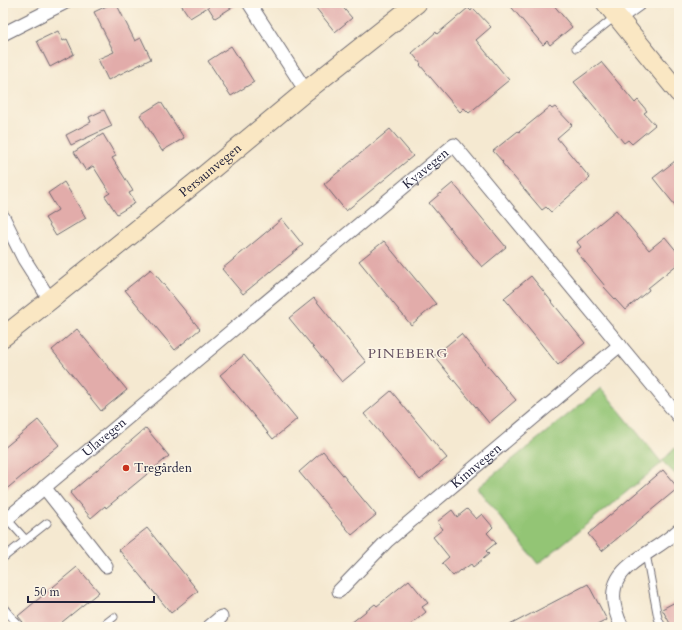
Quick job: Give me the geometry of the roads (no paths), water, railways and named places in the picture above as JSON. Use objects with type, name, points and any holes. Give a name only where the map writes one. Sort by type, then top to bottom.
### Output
[{"type":"street","points":[[3,34],[64,3]]},
{"type":"street","points":[[249,3],[306,91]]},
{"type":"street","name":"Persaunvegen","points":[[3,337],[194,184],[306,91],[417,3]]},
{"type":"street","points":[[640,3],[613,13],[679,93]]},
{"type":"street","name":"Kyavegen","points":[[164,387],[454,145],[679,417]]},
{"type":"street","points":[[3,217],[24,259],[50,300]]},
{"type":"street","name":"Kinnvegen","points":[[339,591],[386,541],[620,345]]},
{"type":"street","name":"Ulavegen","points":[[5,520],[164,387]]},
{"type":"street","points":[[44,486],[106,566]]},
{"type":"street","points":[[622,627],[614,604],[613,592],[616,581],[623,571],[679,530]]},
{"type":"street","points":[[209,627],[221,617]]},
{"type":"lane","points":[[576,48],[613,13]]},
{"type":"lane","points":[[5,520],[26,540]]},
{"type":"lane","points":[[3,558],[47,523]]},
{"type":"lane","points":[[646,554],[658,618],[662,627]]},
{"type":"lane","points":[[3,607],[20,627]]},
{"type":"lane","points":[[101,627],[114,617]]},
{"type":"place","name":"Tregården","points":[[126,468]]},
{"type":"district","name":"PINEBERG","points":[[408,353]]}]
